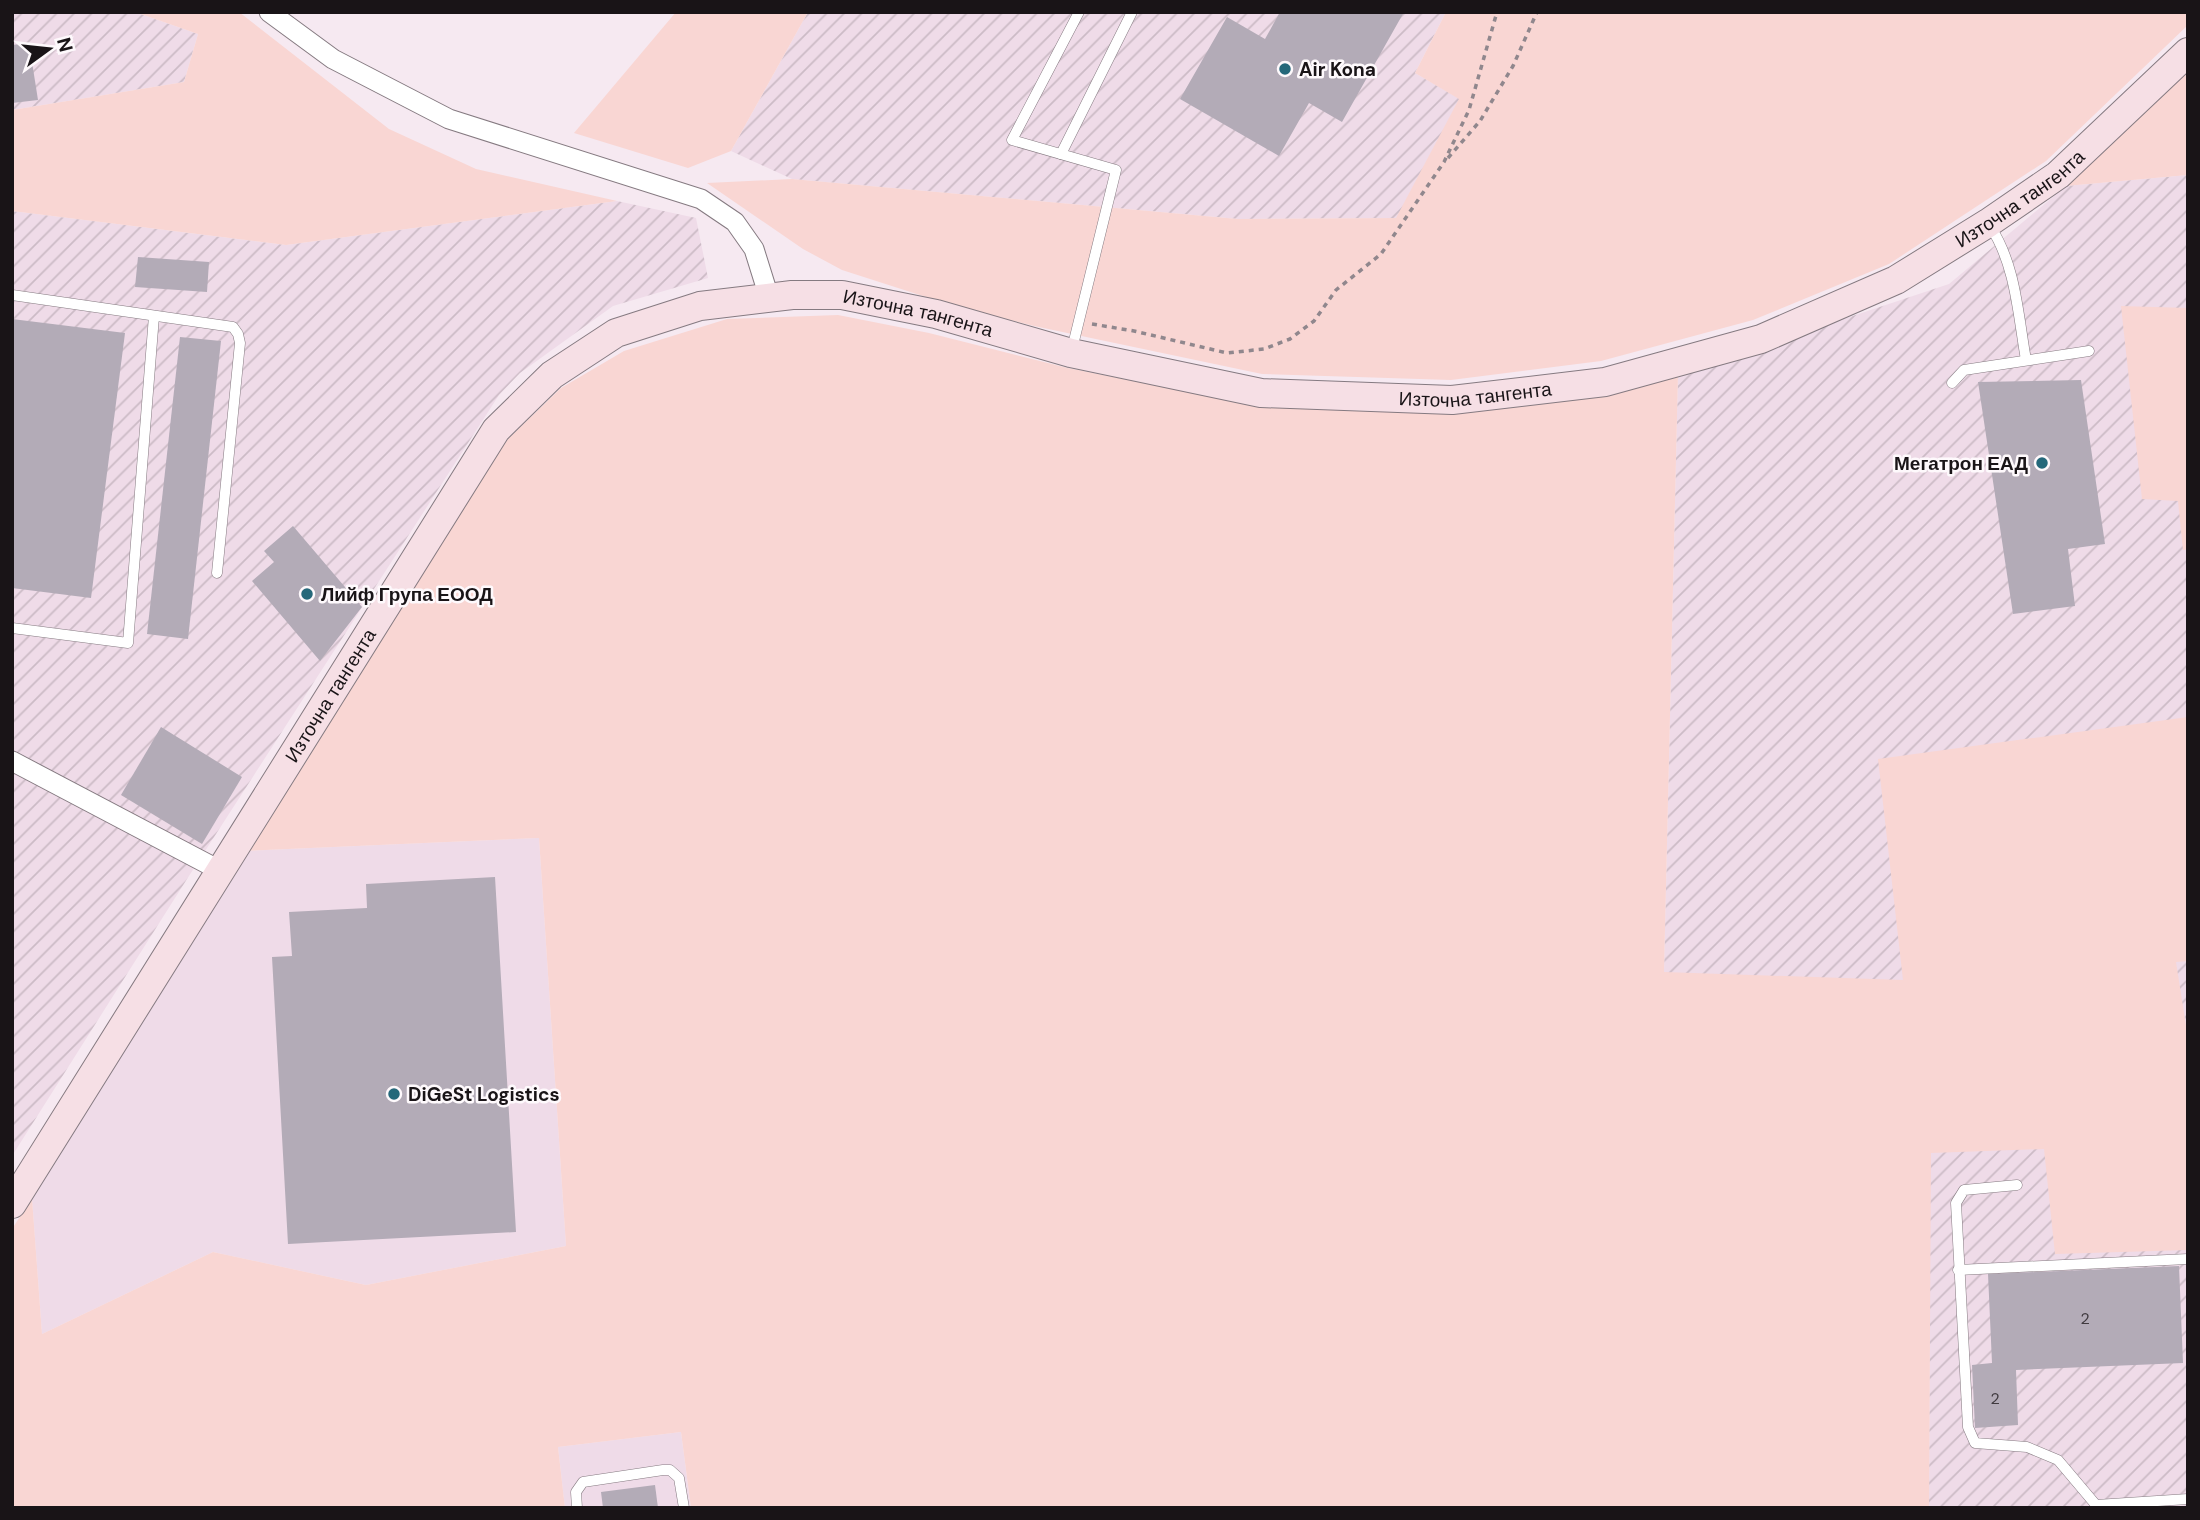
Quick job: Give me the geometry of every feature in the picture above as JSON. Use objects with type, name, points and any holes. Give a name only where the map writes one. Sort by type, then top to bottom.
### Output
[{"type":"street","points":[[268,12],[334,59],[449,119],[701,199],[735,222],[754,249],[769,297]]},
{"type":"street","name":"Източна тангента","points":[[12,1204],[496,430],[552,374],[616,333],[700,306],[769,297],[842,295],[936,314],[1071,353],[1261,393],[1452,400],[1605,382],[1761,339],[1896,279],[1988,223],[2058,174],[2188,52]]},
{"type":"street","points":[[12,761],[219,870]]},
{"type":"lane","points":[[1071,353],[1116,170],[1012,141],[1079,12]]},
{"type":"lane","points":[[1061,154],[1132,12]]},
{"type":"lane","points":[[1988,223],[2000,242],[2009,265],[2026,360]]},
{"type":"lane","points":[[12,295],[233,327],[240,343],[217,573]]},
{"type":"lane","points":[[12,628],[128,643],[153,316]]},
{"type":"lane","points":[[1952,383],[1964,370],[2090,351]]},
{"type":"lane","points":[[2017,1185],[1964,1190],[1956,1203],[1968,1427],[1975,1443],[2027,1447],[2058,1460],[2096,1506],[2188,1499]]},
{"type":"lane","points":[[1958,1270],[2188,1259]]},
{"type":"lane","points":[[577,1508],[576,1492],[583,1482],[663,1470],[670,1471],[679,1478],[684,1508]]},
{"type":"path","points":[[1440,168],[1469,110],[1497,12]]},
{"type":"path","points":[[1078,324],[1134,331],[1227,353],[1264,349],[1290,339],[1314,321],[1336,290],[1381,254],[1440,168],[1480,121],[1513,66],[1537,12]]},
{"type":"shaded area","points":[[12,12],[135,12],[198,34],[184,82],[12,110]]},
{"type":"shaded area","points":[[135,12],[239,12],[389,129],[476,169],[617,201],[286,245],[12,211],[12,110],[184,82],[198,34]]},
{"type":"shaded area","points":[[676,12],[808,12],[731,151],[688,168],[574,133]]},
{"type":"shaded area","points":[[808,12],[1446,12],[1415,73],[1460,99],[1397,218],[1238,219],[792,179],[731,151]]},
{"type":"shaded area","points":[[1446,12],[2188,12],[2188,25],[2046,161],[1889,264],[1753,320],[1601,361],[1451,380],[1262,374],[1034,326],[954,306],[842,270],[803,249],[707,183],[792,179],[1238,219],[1396,218],[1459,99],[1415,73]]},
{"type":"shaded area","points":[[2188,72],[2188,175],[2066,186]]},
{"type":"shaded area","points":[[2188,175],[2188,1508],[1929,1508],[1930,1153],[1664,972],[1678,374],[1949,284],[2066,186]]},
{"type":"shaded area","points":[[617,201],[696,218],[708,278],[613,306],[520,373],[499,395],[12,1156],[12,211],[286,245]]},
{"type":"shaded area","points":[[2121,306],[2188,308],[2188,549],[2183,550],[2178,501],[2142,499]]},
{"type":"shaded area","points":[[838,315],[929,333],[1068,368],[1259,406],[1678,374],[1664,972],[1903,980],[1878,759],[2188,717],[2188,961],[2176,962],[2188,1038],[2188,1250],[2055,1254],[2044,1149],[1931,1153],[1929,1508],[691,1508],[681,1432],[558,1447],[565,1508],[12,1508],[12,1229],[32,1198],[42,1334],[213,1252],[366,1285],[566,1246],[539,838],[244,851],[507,440],[561,388],[624,351],[727,319]]},
{"type":"shaded area","points":[[539,838],[566,1246],[366,1285],[213,1252],[42,1334],[32,1198],[244,851]]},
{"type":"shaded area","points":[[681,1432],[691,1508],[565,1508],[558,1447]]},
{"type":"building","name":"Air Kona","points":[[1280,12],[1404,12],[1342,122],[1309,103],[1279,156],[1180,99],[1227,17],[1265,39]]},
{"type":"building","points":[[29,43],[38,100],[12,103],[12,45]]},
{"type":"building","points":[[138,257],[209,262],[207,292],[135,287]]},
{"type":"building","points":[[12,319],[125,333],[91,598],[12,588]]},
{"type":"building","points":[[180,337],[221,341],[188,639],[147,634]]},
{"type":"building","name":"Мегатрон ЕАД","points":[[2081,380],[2105,544],[2068,549],[2075,606],[2013,614],[1978,382]]},
{"type":"building","name":"Лийф Група ЕООД","points":[[293,526],[362,607],[320,661],[252,581],[274,562],[264,551]]},
{"type":"building","points":[[161,727],[242,777],[202,844],[121,795]]},
{"type":"building","name":"DiGeSt Logistics","points":[[495,877],[516,1232],[288,1244],[272,957],[292,956],[289,912],[367,908],[366,884]]},
{"type":"building","points":[[2179,1266],[2183,1363],[2016,1370],[2018,1425],[1975,1428],[1972,1365],[1992,1363],[1988,1274]]},
{"type":"building","points":[[655,1485],[658,1508],[603,1508],[601,1492]]},
{"type":"place","name":"Air Kona","points":[[1285,69]]},
{"type":"place","name":"Мегатрон ЕАД","points":[[2042,463]]},
{"type":"place","name":"Лийф Група ЕООД","points":[[307,594]]},
{"type":"place","name":"DiGeSt Logistics","points":[[394,1094]]}]
